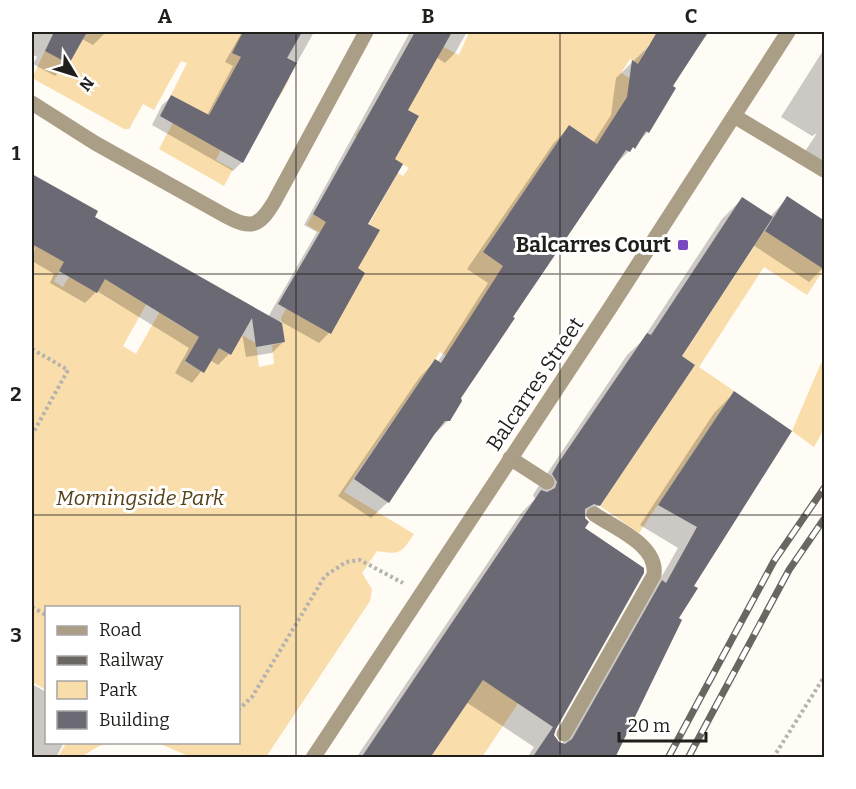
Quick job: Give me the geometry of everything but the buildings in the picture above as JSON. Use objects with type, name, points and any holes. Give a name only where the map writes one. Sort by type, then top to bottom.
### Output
[{"type":"street","points":[[32,103],[95,143],[224,215],[242,224],[252,225],[260,221],[274,202],[366,32]]},
{"type":"street","name":"Balcarres Street","points":[[313,758],[788,32]]},
{"type":"street","points":[[734,116],[825,170]]},
{"type":"street","points":[[510,458],[547,482]]},
{"type":"street","points":[[564,734],[654,575],[654,562],[649,551],[594,514]]},
{"type":"path","points":[[32,350],[68,370],[32,435]]},
{"type":"path","points":[[240,708],[252,697],[318,586],[334,567],[360,560],[421,593]]},
{"type":"path","points":[[772,758],[825,677]]},
{"type":"green space","points":[[87,32],[255,32],[250,41],[232,53],[241,57],[244,53],[290,78],[279,98],[232,73],[197,137],[221,150],[216,160],[233,169],[224,186],[159,149],[184,102],[171,95],[187,63],[181,61],[154,110],[143,104],[129,129],[124,129],[32,78],[45,51],[69,64]]},
{"type":"green space","name":"Morningside Park","points":[[415,32],[459,55],[469,32],[676,32],[696,45],[657,47],[650,43],[642,56],[649,60],[644,68],[630,59],[621,73],[636,82],[603,136],[619,159],[569,125],[483,252],[530,284],[474,372],[440,352],[344,492],[414,534],[400,551],[391,553],[377,551],[362,573],[372,589],[370,601],[266,757],[191,757],[160,744],[240,744],[240,606],[45,606],[45,689],[32,682],[32,229],[45,237],[39,248],[65,262],[54,281],[63,287],[93,234],[105,279],[147,303],[123,346],[136,354],[184,268],[193,273],[167,318],[199,337],[185,362],[204,372],[219,348],[231,355],[242,335],[256,343],[259,367],[274,364],[272,345],[285,342],[281,318],[286,309],[355,290],[365,273],[352,265],[334,241],[307,225],[313,214],[370,246],[379,230],[369,224],[396,176],[385,166],[403,176],[409,168],[355,136],[359,129],[387,145],[400,124],[412,130],[419,116],[380,94],[393,72],[421,87],[441,51],[413,35]]},
{"type":"green space","points":[[765,230],[824,269],[807,295],[764,267],[699,367],[734,391],[639,533],[600,506],[695,365],[682,356]]},
{"type":"green space","points":[[821,363],[824,365],[824,429],[814,447],[792,431]]},
{"type":"green space","points":[[585,529],[620,552],[482,757],[430,758]]},
{"type":"green space","points":[[65,744],[107,744],[81,757],[58,757]]},
{"type":"railway","points":[[668,758],[774,561],[824,488]]},
{"type":"railway","points":[[688,758],[789,570],[824,519]]},
{"type":"place","name":"Balcarres Court","points":[[683,245]]}]
